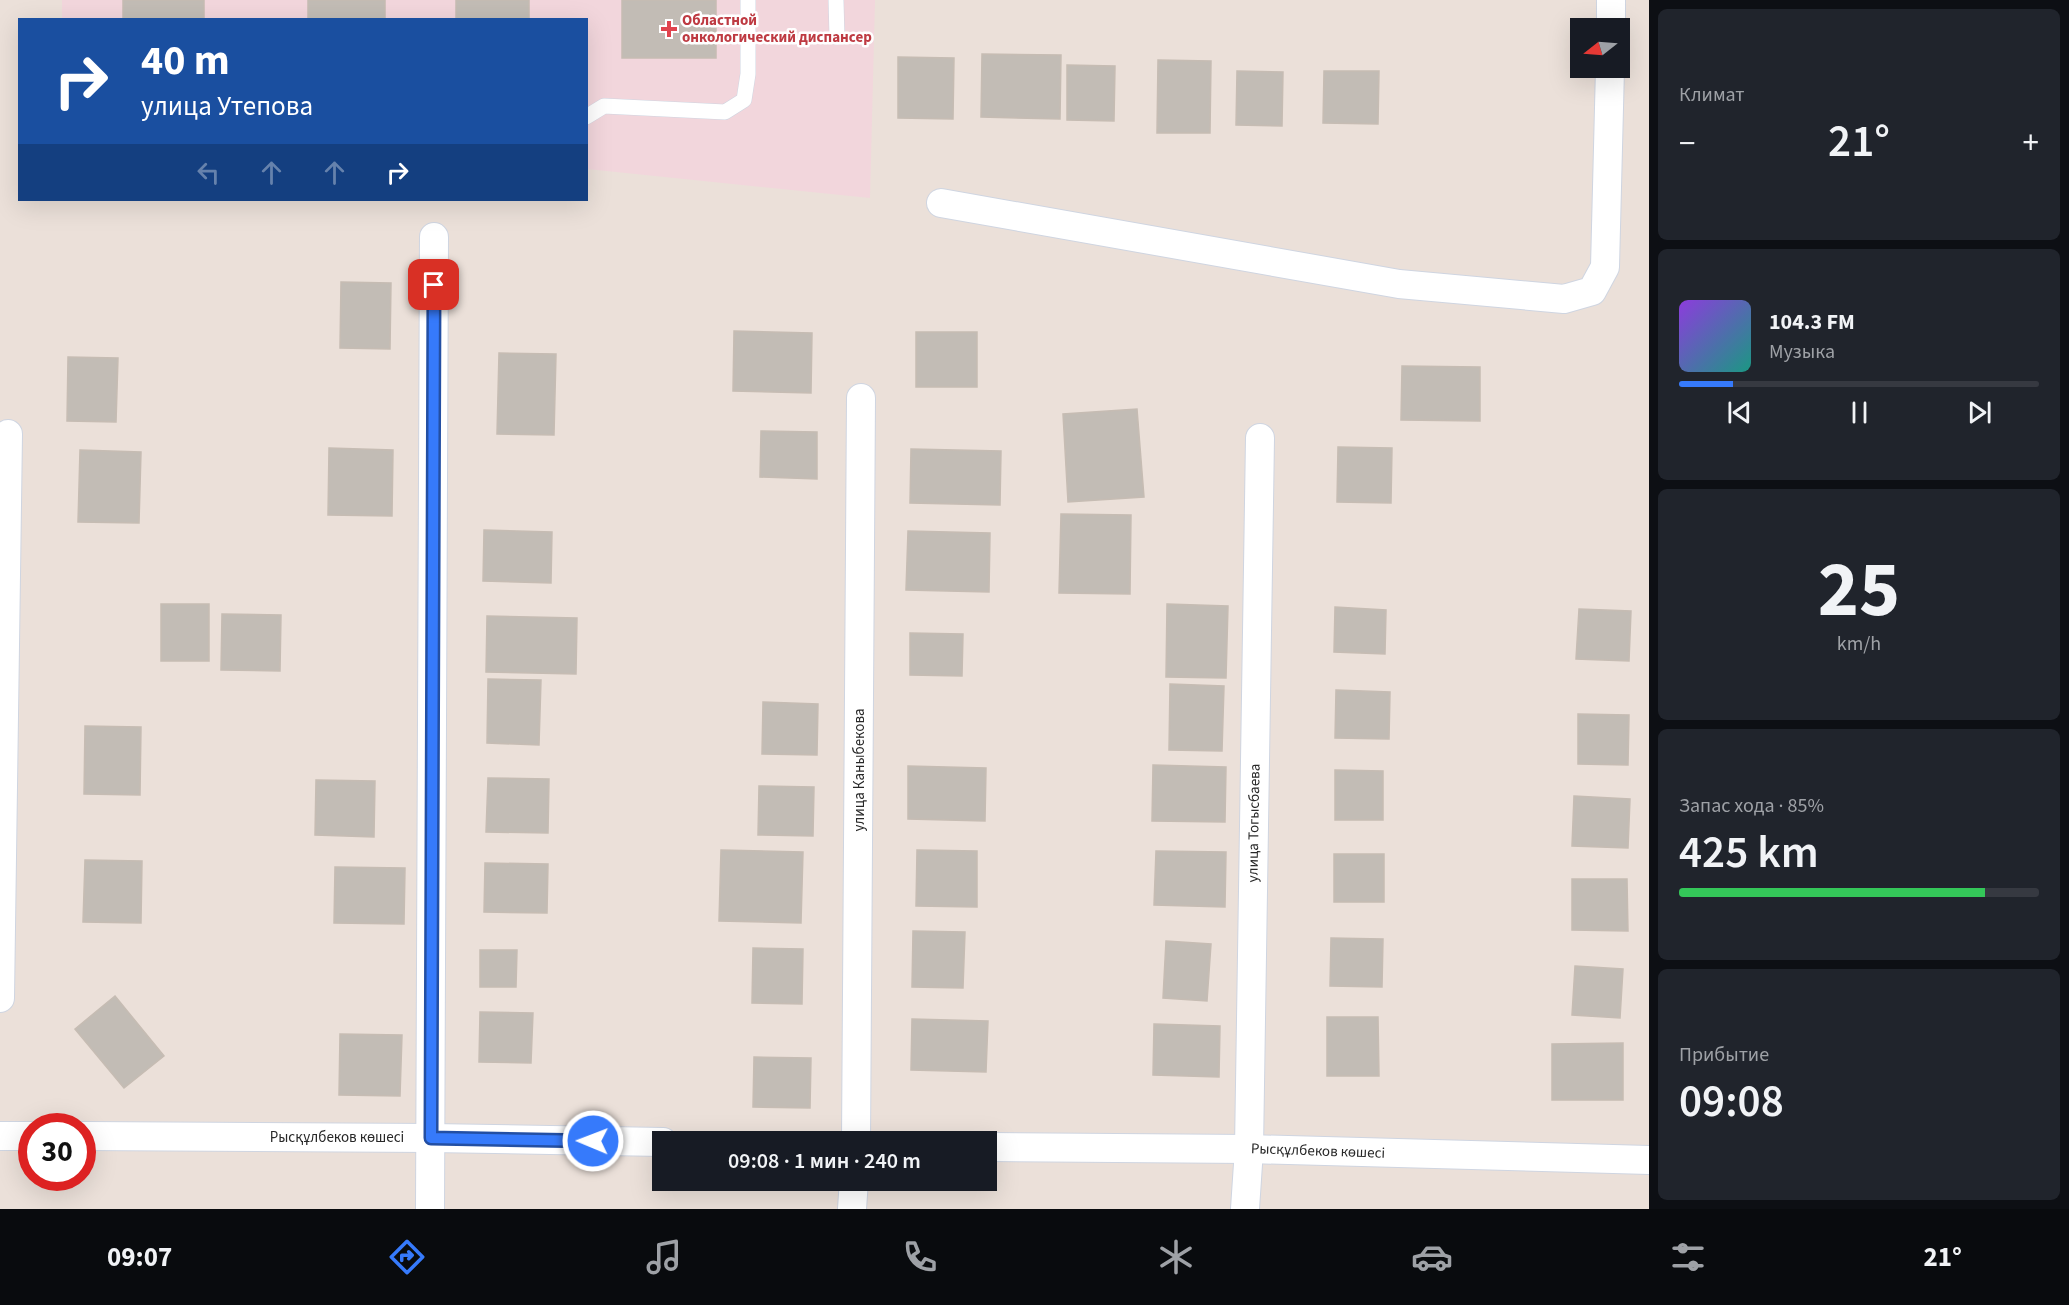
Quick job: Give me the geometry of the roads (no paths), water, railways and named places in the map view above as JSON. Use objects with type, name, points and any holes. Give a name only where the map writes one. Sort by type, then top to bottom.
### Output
[{"type":"street","points":[[1611,0],[1611,18]]},
{"type":"street","points":[[941,203],[1399,284],[1564,299],[1592,291],[1605,267],[1610,78]]},
{"type":"street","points":[[430,1209],[435,237]]},
{"type":"street","name":"улица Каныбекова","points":[[856,1131],[861,399]]},
{"type":"street","points":[[0,998],[8,434]]},
{"type":"street","name":"улица Тогысбаева","points":[[1245,1209],[1249,1149],[1260,438]]},
{"type":"street","points":[[0,1136],[18,1136]]},
{"type":"street","name":"Рысқұлбеков көшесі","points":[[96,1136],[652,1142]]},
{"type":"street","name":"Рысқұлбеков көшесі","points":[[997,1147],[1249,1149],[1649,1160]]},
{"type":"street","points":[[852,1209],[853,1191]]},
{"type":"lane","points":[[588,116],[604,106],[725,112],[744,100],[748,74],[748,0]]},
{"type":"lane","points":[[836,0],[837,37]]},
{"type":"place","name":"Областной онкологический диспансер","points":[[669,29]]}]
